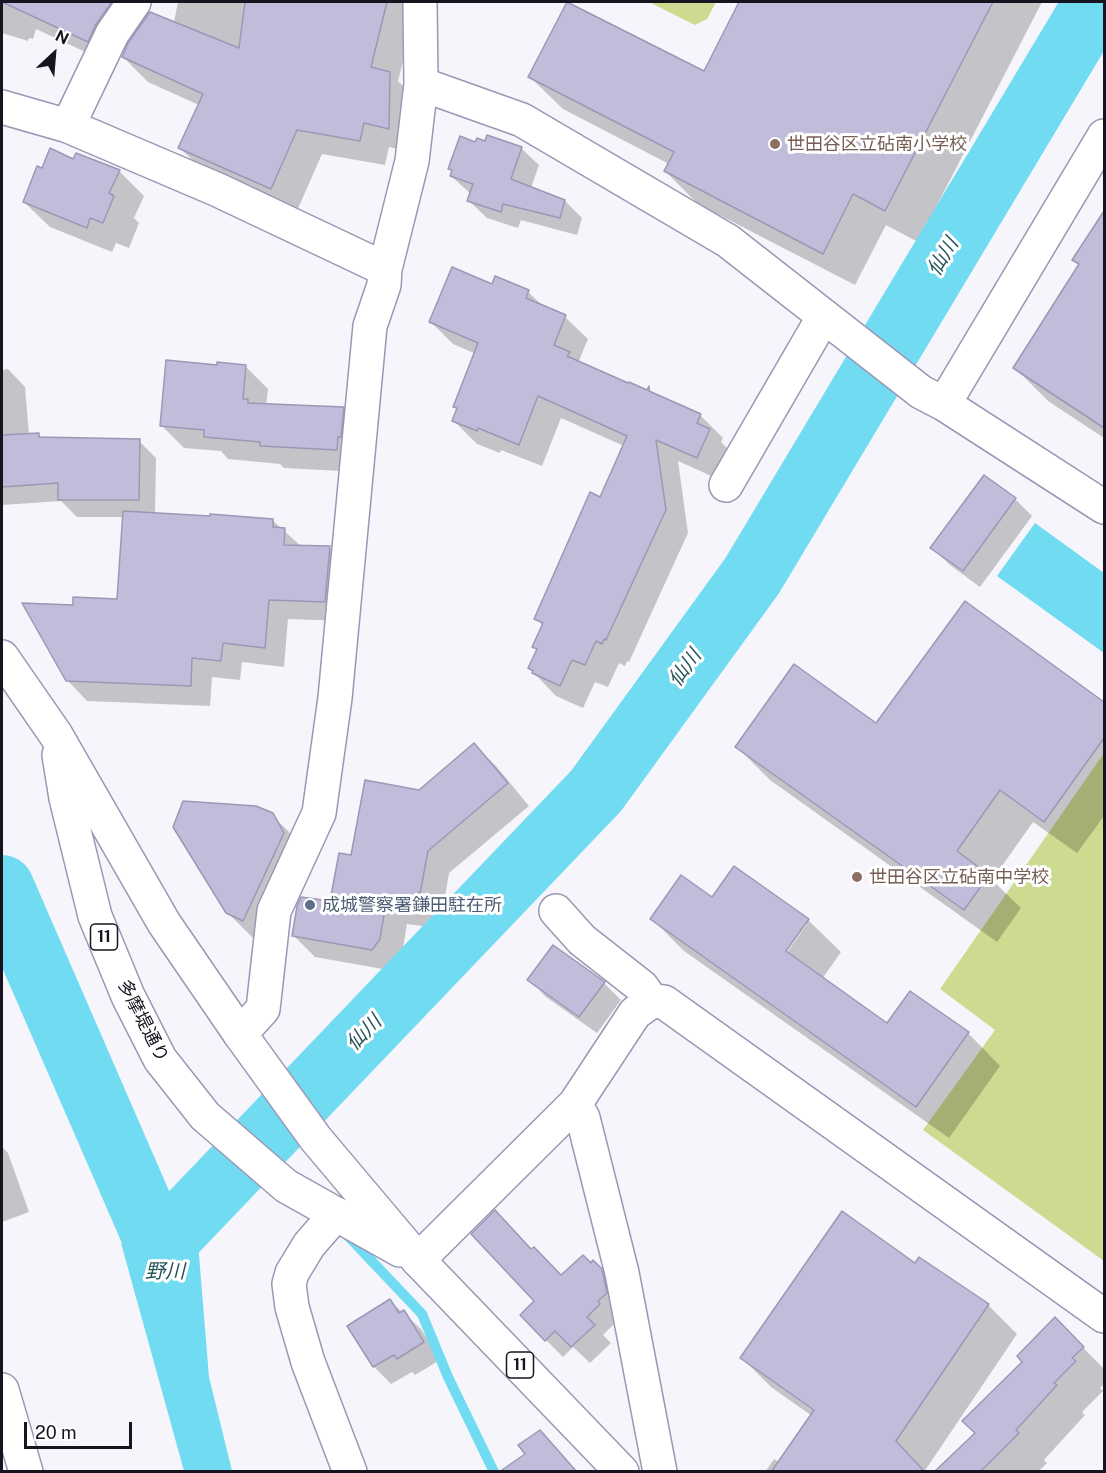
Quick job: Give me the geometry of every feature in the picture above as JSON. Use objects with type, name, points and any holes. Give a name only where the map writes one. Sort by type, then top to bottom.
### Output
[{"type":"street","points":[[68,126],[112,34],[134,2]]},
{"type":"street","points":[[240,1034],[263,1009],[274,910],[319,813],[335,698],[370,326],[384,285],[385,269],[412,161],[421,84],[420,2]]},
{"type":"street","points":[[421,84],[522,120],[728,241],[933,398],[1104,507]]},
{"type":"street","points":[[2,107],[68,126],[218,190],[385,269]]},
{"type":"street","points":[[933,398],[1104,136]]},
{"type":"street","points":[[726,485],[835,325]]},
{"type":"street","name":"多摩堤通り","points":[[2,657],[56,735],[164,923],[316,1139],[418,1260],[622,1472]]},
{"type":"street","name":"多摩堤通り","points":[[56,735],[66,798],[95,916],[128,996],[160,1059],[205,1116],[286,1186],[418,1260]]},
{"type":"street","points":[[556,911],[582,940],[642,987],[652,1001]]},
{"type":"street","points":[[418,1260],[575,1104],[635,1013],[652,1001],[664,1002],[1104,1316]]},
{"type":"street","points":[[575,1104],[583,1118],[622,1273],[660,1472]]},
{"type":"street","points":[[336,1214],[309,1245],[292,1273],[289,1284],[292,1307],[308,1362],[350,1472]]},
{"type":"street","points":[[2,1390],[26,1472]]},
{"type":"green space","points":[[649,2],[716,2],[707,19],[695,25]]},
{"type":"green space","points":[[1104,753],[1104,1261],[923,1130],[995,1030],[940,989]]},
{"type":"water","points":[[1035,523],[1104,573],[1104,653],[997,576]]},
{"type":"water","name":"野川","points":[[197,1231],[209,1377],[232,1471],[184,1471],[121,1243]]},
{"type":"building","points":[[2,2],[112,2],[96,24],[88,42]]},
{"type":"building","points":[[245,2],[387,2],[371,67],[390,72],[389,129],[364,123],[360,141],[297,130],[271,189],[178,148],[203,94],[122,57],[128,43],[150,12],[239,48]]},
{"type":"building","name":"世田谷区立砧南小学校","points":[[567,2],[704,71],[739,2],[993,2],[885,211],[853,194],[823,254],[664,171],[674,152],[528,77]]},
{"type":"building","points":[[487,135],[522,147],[511,179],[565,200],[560,218],[503,204],[501,212],[467,201],[473,184],[450,176],[452,170],[448,169],[460,136],[475,142],[477,138],[485,141]]},
{"type":"building","points":[[50,148],[73,159],[76,153],[120,170],[109,193],[114,196],[103,223],[90,218],[87,228],[23,202],[37,166],[42,168]]},
{"type":"building","points":[[1104,211],[1104,428],[1013,368],[1079,264],[1072,260]]},
{"type":"building","points":[[452,267],[492,284],[495,276],[529,290],[526,298],[566,315],[554,345],[570,352],[567,356],[647,390],[649,386],[649,391],[701,414],[697,423],[710,429],[697,458],[656,440],[666,510],[606,640],[604,639],[602,644],[596,641],[585,665],[572,660],[560,686],[532,673],[533,671],[528,668],[537,649],[532,647],[543,623],[534,619],[590,492],[600,497],[627,436],[538,396],[519,445],[478,428],[477,431],[452,421],[457,408],[453,407],[478,343],[429,322]]},
{"type":"building","points":[[166,360],[217,365],[217,362],[246,365],[243,399],[248,399],[248,403],[344,407],[341,437],[338,437],[337,450],[260,446],[260,442],[204,437],[204,430],[160,426]]},
{"type":"building","points":[[39,433],[39,437],[140,439],[139,500],[58,500],[58,483],[2,487],[2,435]]},
{"type":"building","points":[[984,475],[1016,498],[963,571],[930,548]]},
{"type":"building","points":[[123,511],[273,519],[273,527],[285,528],[284,545],[330,546],[325,602],[269,600],[265,648],[223,643],[221,661],[192,658],[191,686],[66,681],[22,603],[73,605],[73,597],[117,599]]},
{"type":"building","points":[[965,601],[1104,702],[1104,738],[1044,822],[1000,790],[957,851],[989,875],[964,910],[735,747],[794,664],[876,723]]},
{"type":"building","points":[[474,743],[508,783],[428,851],[420,894],[418,893],[415,907],[386,903],[380,939],[372,950],[292,936],[297,906],[301,897],[330,901],[339,853],[351,855],[365,780],[419,790]]},
{"type":"building","points":[[183,801],[256,806],[273,813],[284,833],[243,921],[226,913],[173,827]]},
{"type":"building","points":[[734,866],[809,919],[786,951],[887,1023],[910,991],[969,1032],[916,1107],[650,919],[681,875],[712,897]]},
{"type":"building","points":[[553,945],[605,982],[579,1017],[527,980]]},
{"type":"building","points":[[495,1210],[531,1249],[534,1247],[561,1275],[583,1255],[591,1263],[593,1260],[602,1269],[607,1293],[587,1317],[595,1325],[571,1347],[555,1331],[545,1341],[520,1315],[534,1301],[471,1234]]},
{"type":"building","points":[[842,1211],[915,1263],[919,1257],[989,1304],[896,1441],[925,1472],[771,1472],[814,1410],[740,1358]]},
{"type":"building","points":[[390,1299],[399,1313],[404,1310],[424,1342],[397,1359],[394,1355],[373,1367],[347,1326]]},
{"type":"building","points":[[1055,1317],[1084,1347],[1072,1358],[1076,1361],[1054,1383],[1057,1385],[1016,1430],[1019,1433],[980,1472],[934,1472],[975,1433],[962,1421],[1022,1362],[1017,1356]]},
{"type":"building","points":[[540,1430],[577,1472],[499,1472],[525,1454],[518,1445]]},
{"type":"waterway","name":"仙川","points":[[159,1248],[596,791],[752,576],[1096,2]]},
{"type":"waterway","points":[[2,887],[159,1248],[166,1286]]},
{"type":"waterway","points":[[348,1236],[422,1314],[448,1377],[494,1472]]},
{"type":"place","name":"世田谷区立砧南小学校","points":[[775,144]]},
{"type":"place","name":"世田谷区立砧南中学校","points":[[857,877]]},
{"type":"place","name":"成城警察署鎌田駐在所","points":[[310,905]]}]
